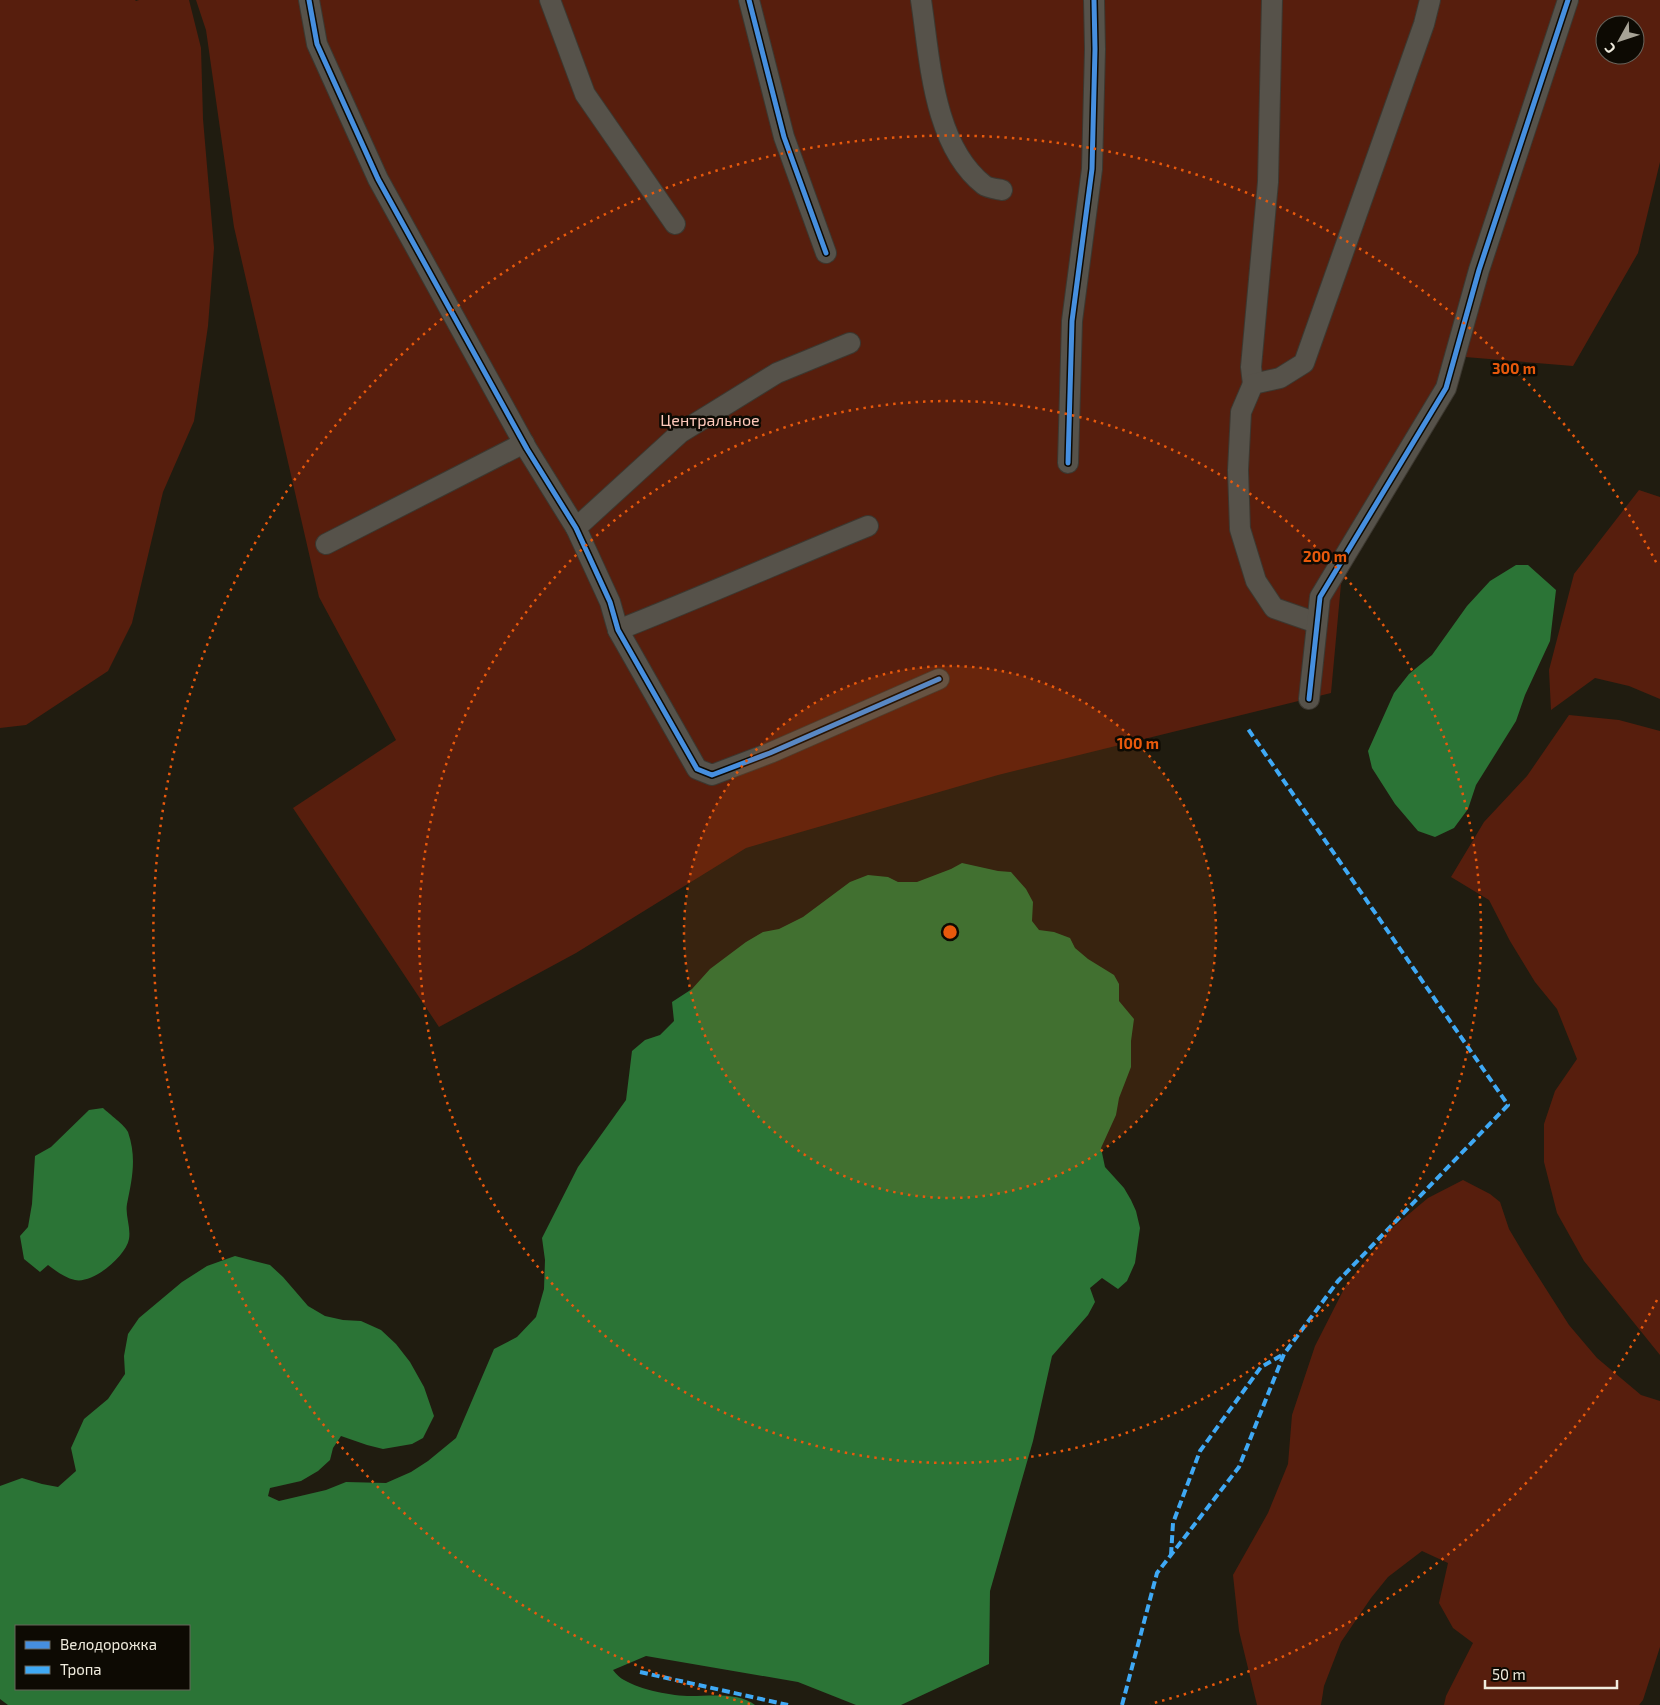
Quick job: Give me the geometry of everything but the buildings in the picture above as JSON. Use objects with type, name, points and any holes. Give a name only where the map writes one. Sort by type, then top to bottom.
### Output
[{"type":"street","points":[[309,0],[317,44],[378,179],[524,443],[576,528],[610,602],[618,630],[698,769],[712,775],[770,753],[940,679]]},
{"type":"street","points":[[550,0],[585,94],[675,224]]},
{"type":"street","points":[[749,0],[784,137],[826,252]]},
{"type":"street","points":[[921,0],[936,105],[950,141],[966,166],[985,186],[1002,190]]},
{"type":"street","points":[[1068,463],[1072,321],[1092,169],[1095,49],[1094,0]]},
{"type":"street","points":[[1272,0],[1268,182],[1250,367],[1253,384],[1241,412],[1238,470],[1240,528],[1256,581],[1274,608],[1317,624]]},
{"type":"street","points":[[1253,384],[1280,378],[1304,363],[1430,0]]},
{"type":"street","points":[[1310,699],[1320,597],[1446,388],[1480,270],[1568,0]]},
{"type":"street","points":[[576,528],[680,433],[778,373],[850,343]]},
{"type":"street","points":[[326,544],[524,443]]},
{"type":"street","points":[[618,630],[868,526]]},
{"type":"green space","points":[[0,0],[189,0],[201,48],[203,119],[214,248],[208,326],[194,421],[163,492],[132,623],[108,671],[26,725],[0,728]]},
{"type":"green space","name":"Центральное","points":[[196,0],[1660,0],[1660,162],[1638,253],[1573,366],[1465,357],[1341,584],[1331,693],[998,775],[746,848],[576,953],[439,1027],[293,808],[396,740],[319,597],[234,227],[206,30]]},
{"type":"green space","points":[[1639,490],[1660,497],[1660,699],[1629,686],[1595,678],[1551,710],[1549,670],[1574,574]]},
{"type":"green space","points":[[1569,715],[1619,720],[1660,731],[1660,1355],[1584,1261],[1557,1213],[1544,1162],[1544,1124],[1555,1091],[1577,1059],[1557,1009],[1535,982],[1510,941],[1489,900],[1451,877],[1484,822],[1527,776]]},
{"type":"green space","points":[[1463,1180],[1490,1194],[1500,1202],[1509,1229],[1525,1256],[1569,1325],[1597,1358],[1641,1395],[1660,1401],[1660,1647],[1643,1700],[1639,1705],[1444,1705],[1446,1696],[1473,1643],[1453,1628],[1439,1603],[1448,1563],[1422,1551],[1388,1577],[1341,1642],[1324,1686],[1321,1705],[1257,1705],[1239,1631],[1233,1575],[1268,1513],[1288,1464],[1292,1415],[1315,1346],[1346,1285],[1391,1229],[1428,1198]]},
{"type":"shaded area","points":[[1516,565],[1528,565],[1556,590],[1550,641],[1525,695],[1516,721],[1476,785],[1468,809],[1454,828],[1435,837],[1418,831],[1395,804],[1372,768],[1368,751],[1394,693],[1409,674],[1432,655],[1467,606],[1490,581]]},
{"type":"shaded area","points":[[962,863],[1011,872],[1026,889],[1033,902],[1032,921],[1039,930],[1054,932],[1070,938],[1075,948],[1088,959],[1114,975],[1119,984],[1119,1001],[1134,1019],[1131,1041],[1131,1067],[1119,1098],[1116,1115],[1101,1148],[1105,1167],[1124,1188],[1136,1211],[1140,1228],[1135,1263],[1127,1281],[1118,1289],[1102,1278],[1090,1288],[1095,1302],[1088,1315],[1052,1356],[1033,1441],[990,1591],[989,1664],[901,1705],[856,1705],[798,1682],[646,1656],[613,1670],[631,1684],[657,1692],[683,1696],[733,1696],[755,1705],[8,1705],[0,1699],[0,1486],[22,1478],[58,1487],[76,1471],[71,1448],[84,1419],[108,1399],[125,1374],[124,1356],[128,1334],[139,1318],[182,1282],[207,1266],[235,1256],[270,1265],[308,1306],[325,1316],[361,1321],[381,1330],[396,1344],[410,1362],[424,1387],[434,1416],[423,1438],[412,1444],[383,1449],[341,1436],[333,1448],[330,1460],[318,1471],[301,1481],[270,1488],[268,1496],[279,1501],[326,1490],[346,1482],[386,1483],[411,1472],[456,1438],[494,1349],[517,1337],[536,1317],[544,1289],[545,1260],[542,1238],[578,1167],[626,1100],[632,1051],[645,1040],[660,1035],[674,1021],[672,1002],[692,989],[710,969],[746,942],[763,932],[779,929],[803,917],[850,882],[868,875],[888,877],[898,882],[917,882]]},
{"type":"shaded area","points":[[103,1108],[126,1129],[131,1142],[133,1160],[127,1208],[129,1239],[127,1246],[108,1267],[91,1278],[82,1280],[71,1279],[48,1265],[40,1272],[24,1259],[20,1236],[28,1227],[32,1204],[35,1156],[51,1147],[89,1110]]},
{"type":"marked path","points":[[1122,1705],[1157,1573],[1239,1467],[1284,1354],[1338,1281],[1508,1105],[1248,729]]},
{"type":"marked path","points":[[1171,1555],[1173,1523],[1200,1451],[1261,1367],[1284,1354]]},
{"type":"marked path","points":[[640,1672],[788,1705]]},
{"type":"cycle path","points":[[309,0],[317,44],[378,179],[527,449],[576,528],[610,602],[618,630],[697,769],[712,775],[770,753],[939,679]]},
{"type":"cycle path","points":[[749,0],[784,137],[826,253]]},
{"type":"cycle path","points":[[1068,463],[1072,321],[1092,169],[1095,49],[1094,0]]},
{"type":"cycle path","points":[[1309,699],[1320,597],[1446,388],[1479,270],[1568,0]]}]
